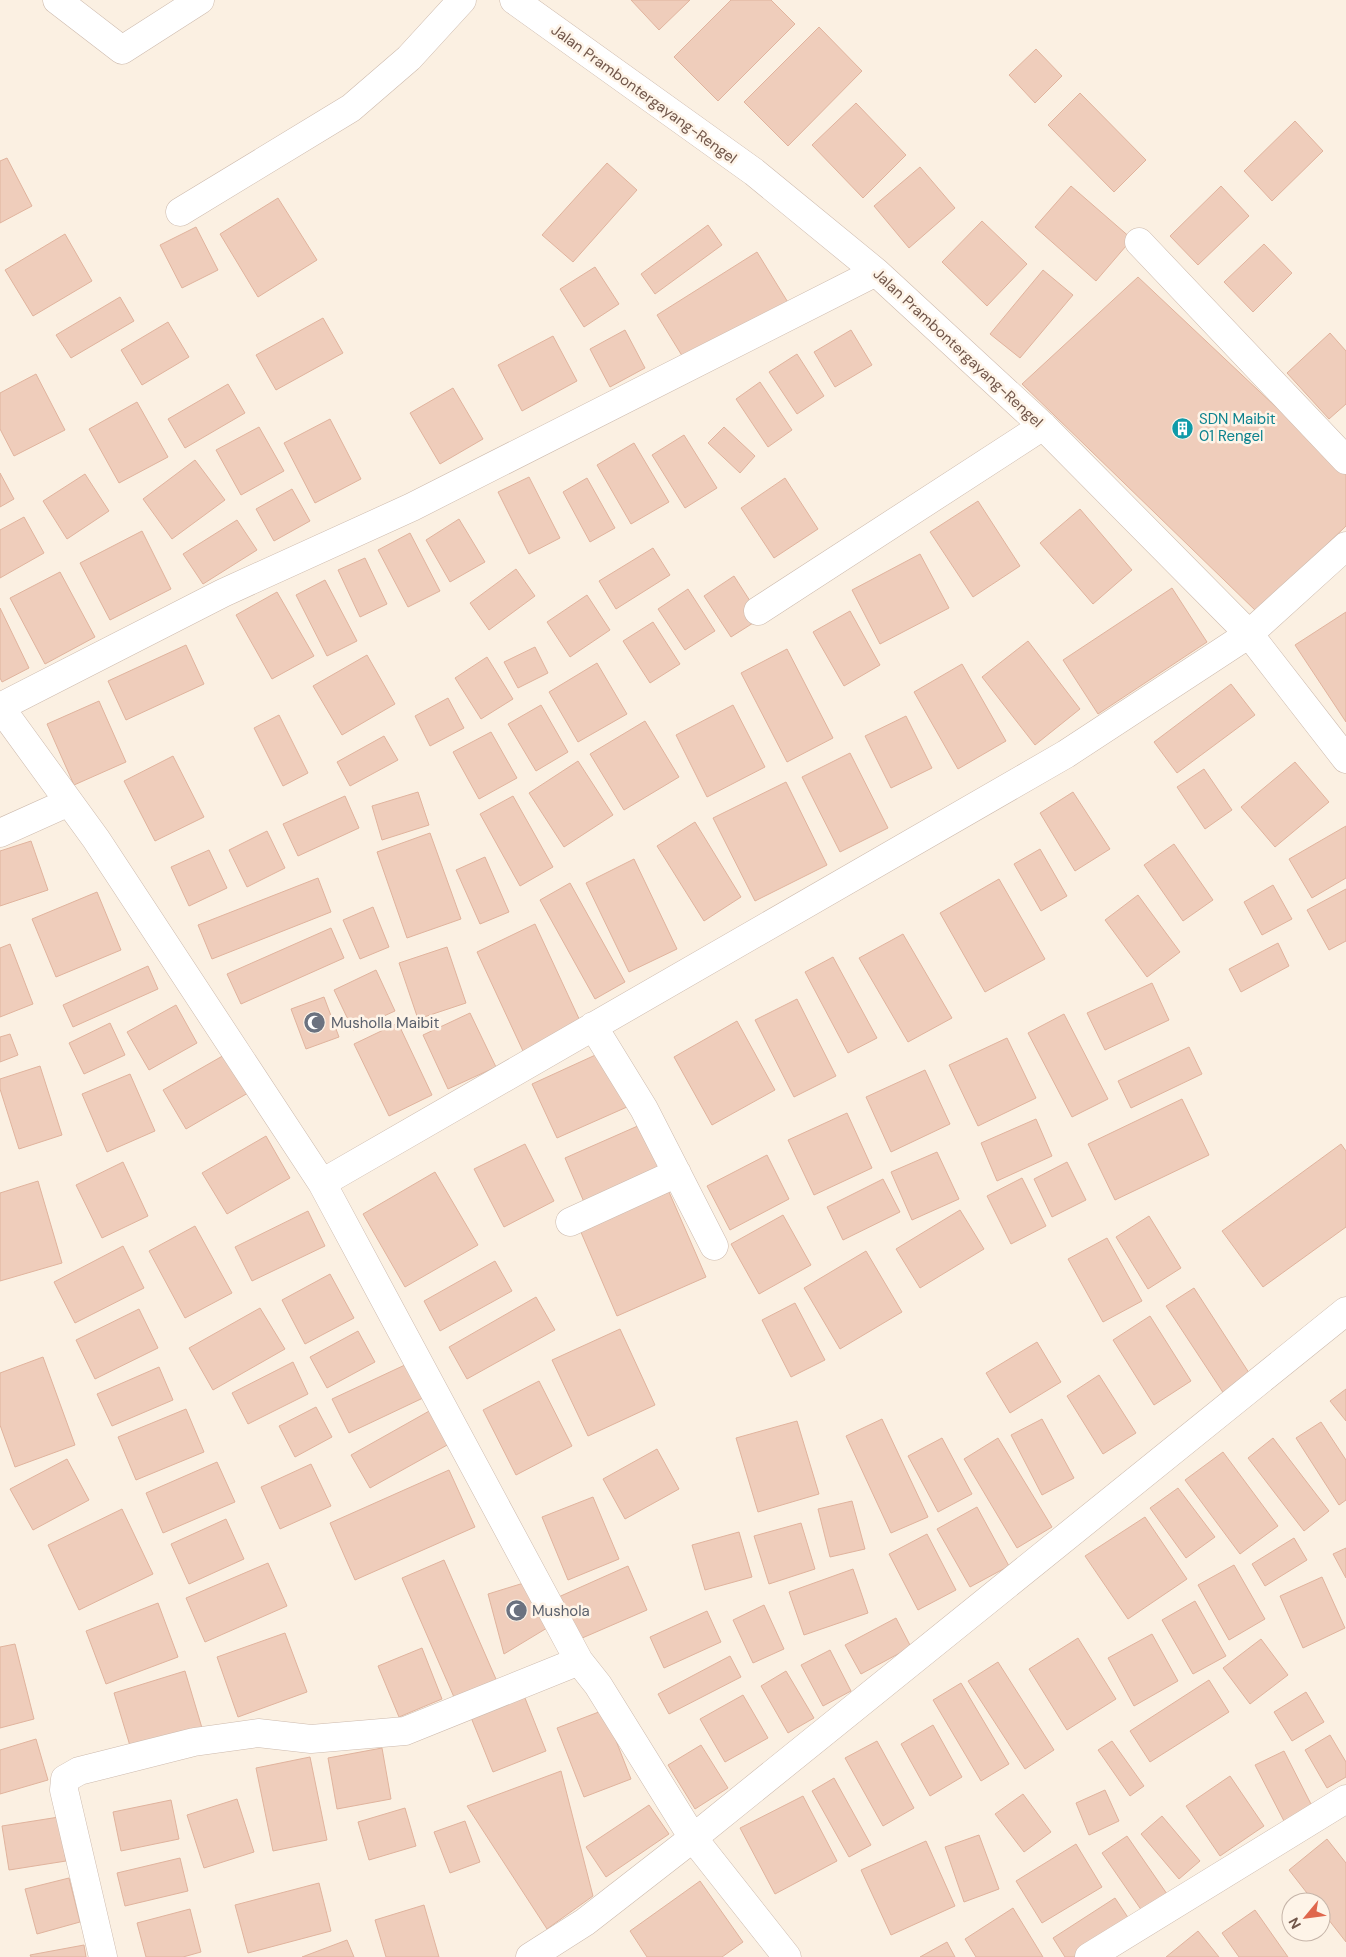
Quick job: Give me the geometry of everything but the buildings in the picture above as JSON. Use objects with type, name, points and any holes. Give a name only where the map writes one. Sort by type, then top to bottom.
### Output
[{"type":"street","points":[[57,0],[122,50],[200,0]]},
{"type":"street","points":[[180,212],[351,108],[409,58],[462,0]]},
{"type":"street","name":"Jalan Prambontergayang-Rengel","points":[[514,0],[754,172],[876,272],[1043,426],[1249,634],[1346,759]]},
{"type":"street","points":[[1138,242],[1346,460]]},
{"type":"street","points":[[787,1957],[693,1838],[586,1671],[322,1183],[96,839],[0,707],[223,593],[429,498],[876,272]]},
{"type":"street","points":[[758,611],[1043,426]]},
{"type":"street","points":[[322,1183],[1066,754],[1249,634],[1346,546]]},
{"type":"street","points":[[0,833],[69,802]]},
{"type":"street","points":[[593,1026],[644,1109],[714,1246]]},
{"type":"street","points":[[570,1222],[676,1172]]},
{"type":"street","points":[[530,1957],[586,1922],[693,1838],[1346,1311]]},
{"type":"street","points":[[103,1957],[64,1790],[65,1780],[79,1771],[194,1742],[258,1733],[311,1739],[405,1731],[586,1671]]},
{"type":"street","points":[[1089,1957],[1346,1799]]},
{"type":"place","name":"SDN Maibit 01 Rengel","points":[[1183,428]]},
{"type":"place","name":"Musholla Maibit","points":[[315,1023]]},
{"type":"place","name":"Mushola","points":[[516,1611]]}]
